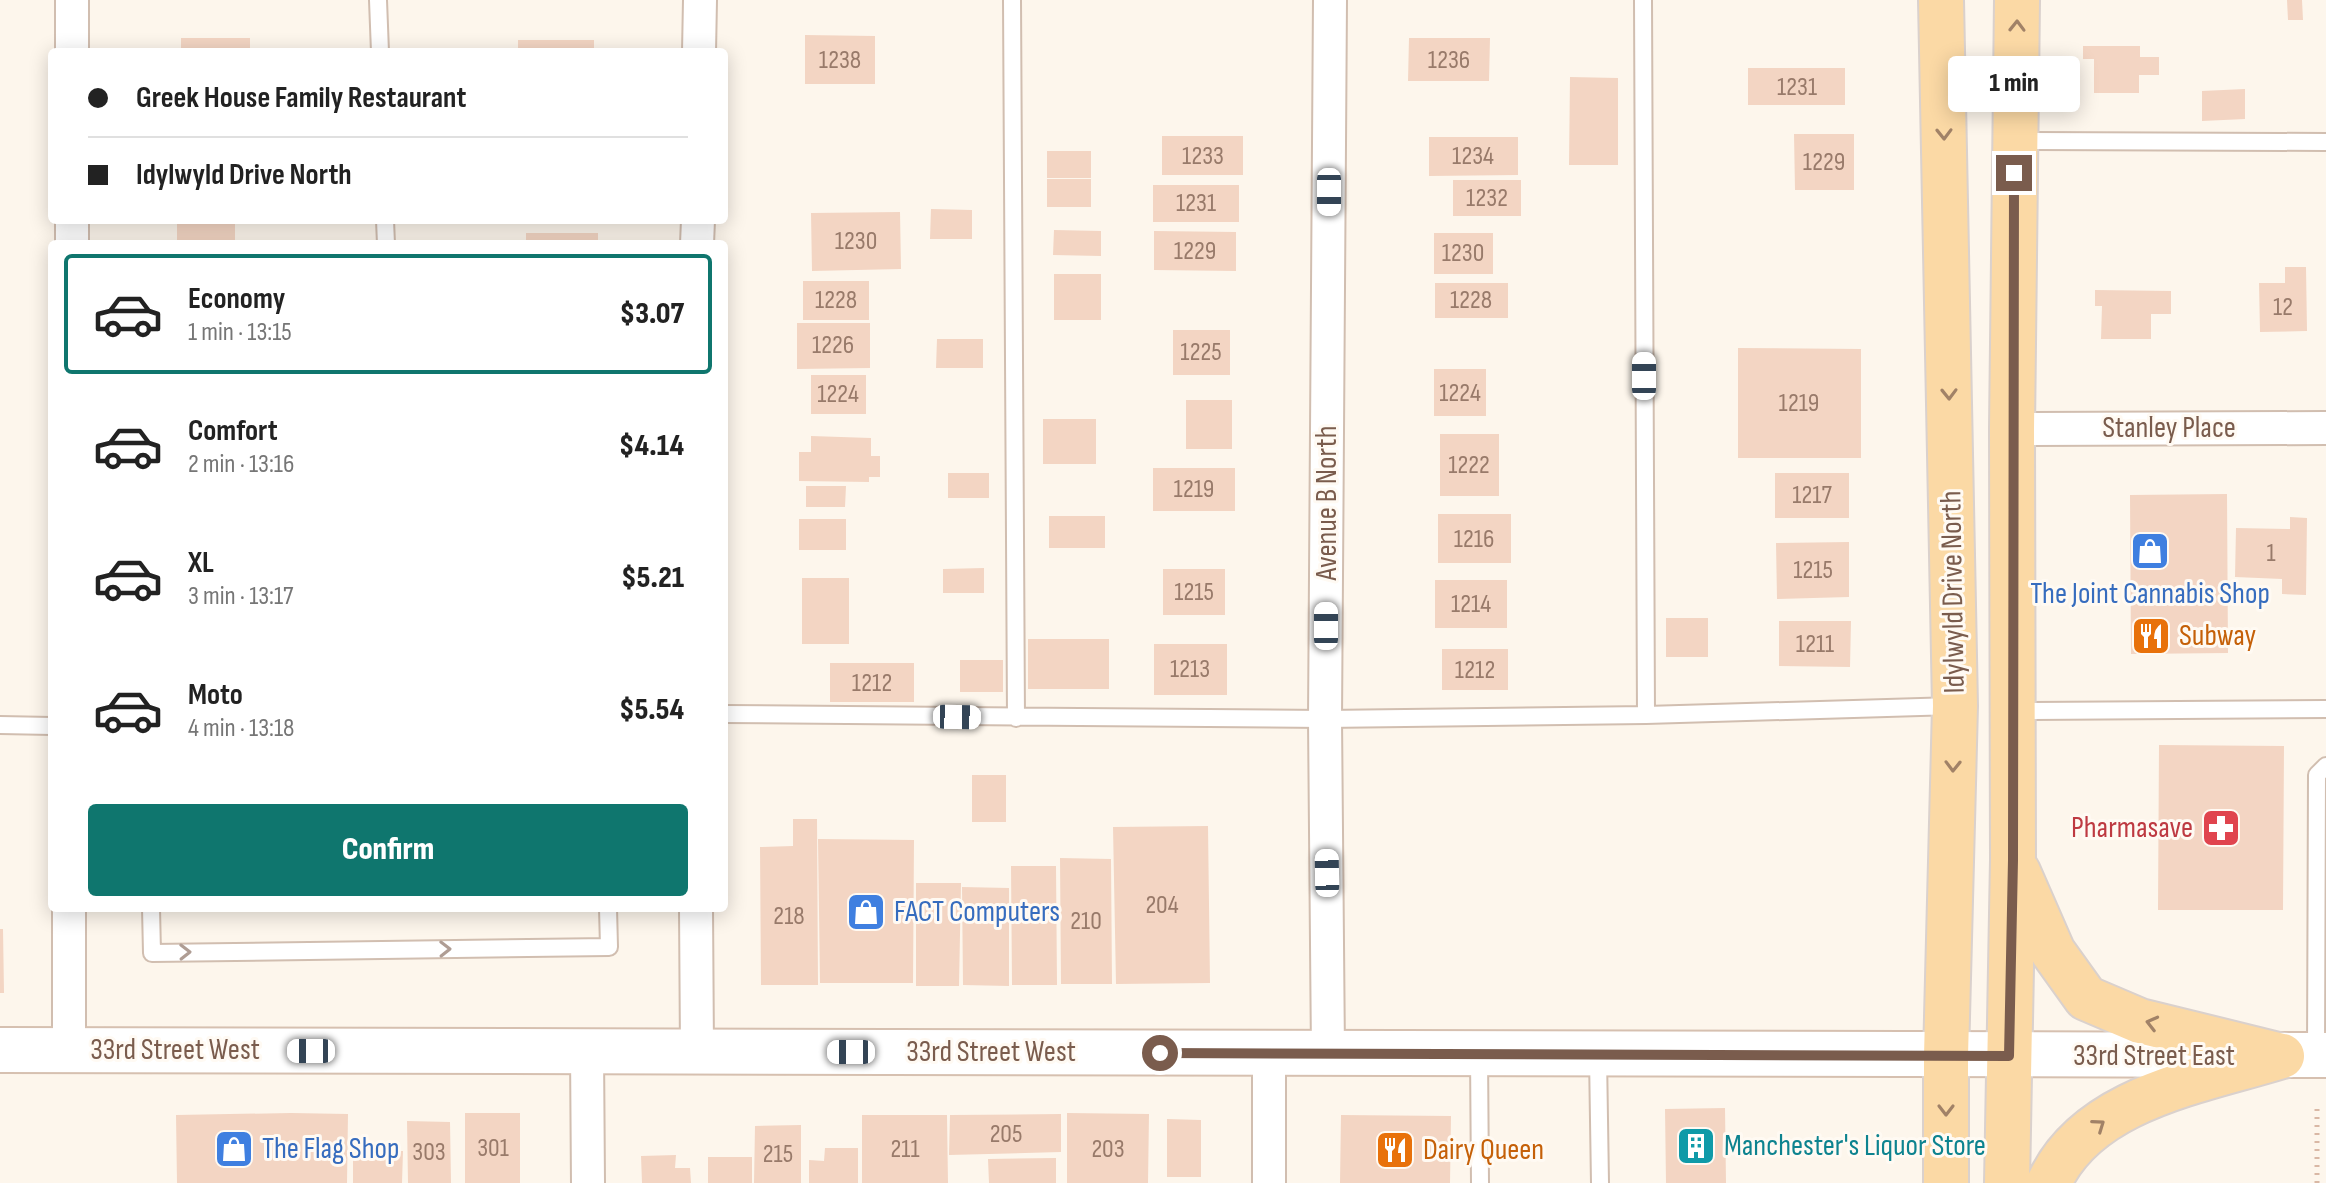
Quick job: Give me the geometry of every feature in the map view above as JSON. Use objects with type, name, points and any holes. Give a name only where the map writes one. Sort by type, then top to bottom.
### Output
[{"type":"main road","name":"Idylwyld Drive North","points":[[1941,0],[1955,706],[1979,1056],[2007,1183]]},
{"type":"main road","name":"Idylwyld Drive North","points":[[1946,1183],[1979,1056],[2013,860],[2012,429],[2017,0]]},
{"type":"main road","points":[[2013,860],[2053,952],[2086,998],[2140,1021],[2308,1056]]},
{"type":"main road","name":"33rd Street West","points":[[0,1050],[1979,1056]]},
{"type":"main road","name":"33rd Street East","points":[[1979,1056],[2308,1056]]},
{"type":"main road","points":[[2049,1183],[2059,1162],[2092,1128],[2133,1102],[2308,1056]]},
{"type":"street","points":[[72,0],[72,48]]},
{"type":"street","points":[[699,48],[700,0]]},
{"type":"street","name":"Avenue B North","points":[[1328,1054],[1325,719],[1330,0]]},
{"type":"street","name":"Stanley Place","points":[[2012,429],[2326,428]]},
{"type":"street","points":[[69,912],[69,1050]]},
{"type":"street","points":[[696,912],[697,1051]]},
{"type":"street","points":[[587,1051],[588,1183]]},
{"type":"street","points":[[1269,1054],[1269,1183]]},
{"type":"lane","points":[[378,0],[380,48]]},
{"type":"lane","points":[[1012,0],[1016,718]]},
{"type":"lane","points":[[1643,0],[1646,715]]},
{"type":"lane","points":[[2015,141],[2326,142]]},
{"type":"lane","points":[[728,714],[1325,719],[1646,715],[1955,706]]},
{"type":"lane","points":[[2012,711],[2326,709]]},
{"type":"lane","points":[[0,725],[48,726]]},
{"type":"lane","points":[[2308,1056],[2317,775],[2326,766]]},
{"type":"lane","points":[[151,912],[152,953],[609,947],[608,912]]},
{"type":"lane","points":[[1479,1053],[1480,1183]]},
{"type":"lane","points":[[1598,1054],[1600,1183]]},
{"type":"path","points":[[2317,1109],[2317,1183]]},
{"type":"building","points":[[2287,0],[2302,0],[2303,20],[2288,20]]},
{"type":"building","points":[[805,35],[875,36],[875,84],[805,84]]},
{"type":"building","points":[[181,38],[250,38],[250,48],[181,48]]},
{"type":"building","points":[[1409,38],[1490,38],[1489,81],[1408,81]]},
{"type":"building","points":[[518,40],[594,40],[594,48],[518,48]]},
{"type":"building","points":[[2083,46],[2140,46],[2140,57],[2159,57],[2159,75],[2139,75],[2139,93],[2094,93],[2094,59],[2083,59]]},
{"type":"building","points":[[1748,68],[1845,68],[1845,105],[1748,105]]},
{"type":"building","points":[[1570,77],[1618,78],[1618,165],[1569,165]]},
{"type":"building","points":[[2245,89],[2245,119],[2202,121],[2202,91]]},
{"type":"building","points":[[1794,134],[1854,134],[1854,190],[1795,190]]},
{"type":"building","points":[[1162,136],[1243,136],[1243,175],[1162,175]]},
{"type":"building","points":[[1429,137],[1518,137],[1518,175],[1429,176]]},
{"type":"building","points":[[1047,151],[1091,151],[1091,178],[1047,178]]},
{"type":"building","points":[[1047,179],[1091,179],[1091,207],[1047,207]]},
{"type":"building","points":[[1453,180],[1521,180],[1521,216],[1453,216]]},
{"type":"building","points":[[1153,185],[1239,185],[1239,222],[1153,222]]},
{"type":"building","points":[[931,209],[972,210],[972,239],[930,239]]},
{"type":"building","points":[[900,212],[901,269],[812,271],[811,213]]},
{"type":"building","points":[[177,224],[235,224],[235,240],[177,240]]},
{"type":"building","points":[[1054,230],[1101,231],[1101,256],[1053,255]]},
{"type":"building","points":[[1154,231],[1236,232],[1236,271],[1154,270]]},
{"type":"building","points":[[526,233],[598,233],[598,240],[526,240]]},
{"type":"building","points":[[1434,233],[1493,233],[1493,274],[1434,274]]},
{"type":"building","points":[[2285,267],[2306,267],[2307,331],[2260,332],[2259,283],[2285,283]]},
{"type":"building","points":[[1054,274],[1101,274],[1101,320],[1054,320]]},
{"type":"building","points":[[803,281],[869,281],[869,320],[803,320]]},
{"type":"building","points":[[1435,283],[1508,283],[1508,318],[1435,318]]},
{"type":"building","points":[[2095,290],[2171,291],[2171,314],[2151,314],[2151,339],[2101,339],[2102,306],[2095,306]]},
{"type":"building","points":[[797,323],[870,323],[870,368],[797,369]]},
{"type":"building","points":[[1173,330],[1230,330],[1230,375],[1173,375]]},
{"type":"building","points":[[937,339],[983,339],[983,368],[936,368]]},
{"type":"building","points":[[1738,348],[1861,349],[1861,458],[1738,458]]},
{"type":"building","points":[[1434,369],[1486,369],[1486,416],[1434,416]]},
{"type":"building","points":[[811,375],[866,375],[866,414],[811,414]]},
{"type":"building","points":[[1186,400],[1232,400],[1232,449],[1186,449]]},
{"type":"building","points":[[1043,419],[1096,419],[1096,464],[1043,464]]},
{"type":"building","points":[[1440,434],[1499,434],[1499,496],[1440,496]]},
{"type":"building","points":[[811,436],[871,438],[871,456],[880,456],[880,477],[869,477],[869,482],[799,481],[799,452],[811,452]]},
{"type":"building","points":[[1153,468],[1235,468],[1235,511],[1153,511]]},
{"type":"building","points":[[948,473],[989,473],[989,498],[948,498]]},
{"type":"building","points":[[1775,473],[1849,473],[1849,518],[1775,518]]},
{"type":"building","points":[[806,486],[846,486],[845,507],[806,507]]},
{"type":"building","points":[[2227,494],[2228,653],[2131,654],[2130,495]]},
{"type":"building","points":[[1438,514],[1511,514],[1511,563],[1438,563]]},
{"type":"building","points":[[1049,516],[1105,516],[1105,548],[1049,548]]},
{"type":"building","points":[[2290,517],[2307,518],[2306,595],[2282,594],[2282,579],[2235,577],[2236,528],[2290,529]]},
{"type":"building","points":[[799,519],[846,519],[846,550],[799,550]]},
{"type":"building","points":[[1849,542],[1849,597],[1777,599],[1776,543]]},
{"type":"building","points":[[984,568],[984,593],[943,593],[943,569]]},
{"type":"building","points":[[1163,569],[1225,569],[1225,615],[1163,615]]},
{"type":"building","points":[[802,578],[849,578],[849,644],[802,644]]},
{"type":"building","points":[[1435,580],[1507,580],[1507,628],[1435,628]]},
{"type":"building","points":[[1666,618],[1708,618],[1708,657],[1666,657]]},
{"type":"building","points":[[1779,621],[1851,621],[1850,667],[1779,666]]},
{"type":"building","points":[[1028,639],[1109,639],[1109,689],[1028,689]]},
{"type":"building","points":[[1154,644],[1227,644],[1227,695],[1154,695]]},
{"type":"building","points":[[1442,649],[1508,649],[1508,690],[1442,690]]},
{"type":"building","points":[[960,660],[1003,660],[1003,692],[960,692]]},
{"type":"building","points":[[830,663],[914,663],[914,702],[830,702]]},
{"type":"building","name":"Pharmasave","points":[[2159,745],[2284,746],[2283,910],[2158,910]]},
{"type":"building","points":[[972,775],[1006,775],[1006,822],[972,822]]},
{"type":"building","points":[[793,819],[817,819],[818,985],[761,985],[760,847],[793,846]]},
{"type":"building","points":[[1208,826],[1210,983],[1116,984],[1113,827]]},
{"type":"building","name":"FACT Computers","points":[[818,839],[914,840],[913,983],[820,983]]},
{"type":"building","points":[[1060,858],[1111,859],[1112,984],[1061,984]]},
{"type":"building","points":[[1011,866],[1056,866],[1057,985],[1012,985]]},
{"type":"building","points":[[916,883],[961,883],[959,986],[916,986]]},
{"type":"building","points":[[962,887],[1009,888],[1009,986],[963,985]]},
{"type":"building","points":[[0,929],[3,929],[4,993],[0,993]]},
{"type":"building","name":"Manchester's Liquor Store","points":[[1725,1108],[1726,1183],[1666,1183],[1665,1109]]},
{"type":"building","points":[[465,1113],[520,1113],[520,1183],[465,1183]]},
{"type":"building","points":[[1067,1113],[1149,1114],[1148,1183],[1067,1183]]},
{"type":"building","name":"The Flag Shop","points":[[348,1114],[347,1183],[177,1183],[176,1115]]},
{"type":"building","points":[[1061,1114],[1061,1152],[949,1155],[950,1115]]},
{"type":"building","points":[[862,1115],[947,1115],[948,1183],[862,1183]]},
{"type":"building","name":"Dairy Queen","points":[[1341,1115],[1451,1116],[1450,1183],[1340,1183]]},
{"type":"building","points":[[1167,1119],[1201,1120],[1201,1177],[1167,1177]]},
{"type":"building","points":[[407,1121],[450,1122],[451,1183],[408,1183]]},
{"type":"building","points":[[801,1125],[801,1183],[754,1183],[755,1126]]},
{"type":"building","points":[[825,1148],[858,1148],[858,1183],[809,1183],[809,1160],[824,1161]]},
{"type":"building","points":[[403,1151],[402,1183],[353,1183],[353,1152]]},
{"type":"building","points":[[676,1155],[675,1168],[690,1168],[691,1183],[642,1183],[641,1156]]},
{"type":"building","points":[[708,1157],[752,1157],[752,1183],[708,1183]]},
{"type":"building","points":[[1056,1158],[1056,1183],[989,1183],[988,1159]]},
{"type":"place","name":"The Joint Cannabis Shop","points":[[2150,551]]},
{"type":"place","name":"Subway","points":[[2151,636]]},
{"type":"place","name":"Pharmasave","points":[[2221,828]]},
{"type":"place","name":"FACT Computers","points":[[866,912]]},
{"type":"place","name":"Manchester's Liquor Store","points":[[1696,1146]]},
{"type":"place","name":"The Flag Shop","points":[[234,1149]]},
{"type":"place","name":"Dairy Queen","points":[[1395,1150]]},
{"type":"route","points":[[1160,1053],[2009,1056],[2013,860],[2014,173]]}]
